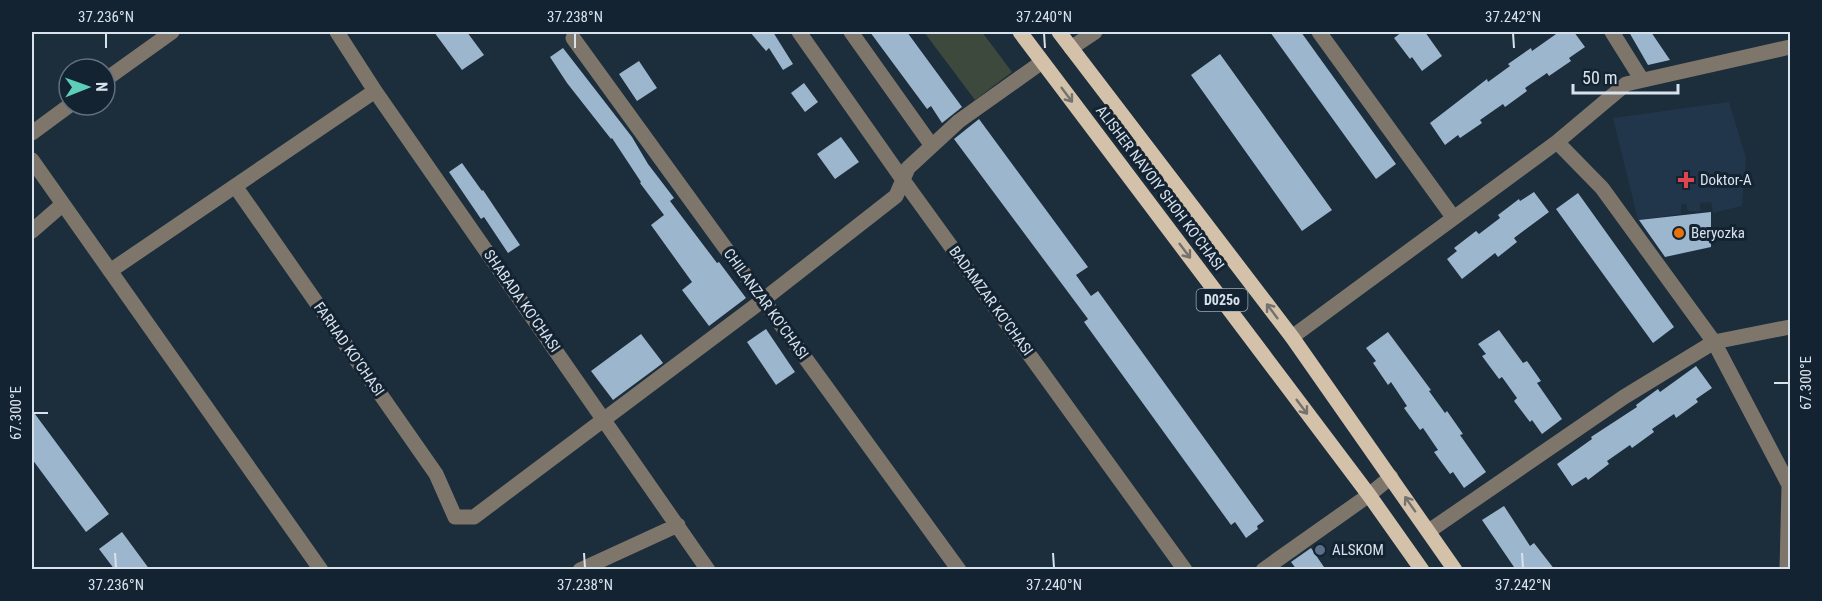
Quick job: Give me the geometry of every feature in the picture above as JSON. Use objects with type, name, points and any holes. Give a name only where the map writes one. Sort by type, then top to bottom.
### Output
[{"type":"main road","name":"ALISHER NAVOIY SHOH KO'CHASI","points":[[1020,32],[1369,495],[1422,570]]},
{"type":"main road","name":"ALISHER NAVOIY SHOH KO'CHASI","points":[[1059,32],[1292,338],[1455,570]]},
{"type":"street","points":[[117,71],[172,32]]},
{"type":"street","name":"SHABADA KO'CHASI","points":[[338,32],[375,91],[708,570]]},
{"type":"street","name":"BADAMZAR KO'CHASI","points":[[799,32],[1185,570]]},
{"type":"street","points":[[851,32],[932,146]]},
{"type":"street","points":[[1071,48],[1095,32]]},
{"type":"street","points":[[1318,32],[1453,217]]},
{"type":"street","points":[[1612,32],[1642,80]]},
{"type":"street","name":"CHILANZAR KO'CHASI","points":[[573,38],[959,570]]},
{"type":"street","points":[[1292,338],[1557,142],[1626,84],[1791,47]]},
{"type":"street","points":[[604,419],[763,300],[896,196],[908,168],[958,121],[1042,62]]},
{"type":"street","points":[[110,271],[375,91]]},
{"type":"street","points":[[32,133],[57,115]]},
{"type":"street","points":[[1557,142],[1602,188],[1714,342],[1789,485],[1786,570]]},
{"type":"street","points":[[32,160],[321,570]]},
{"type":"street","name":"FARHAD KO'CHASI","points":[[235,186],[436,474],[455,517],[474,517],[604,419]]},
{"type":"street","points":[[32,231],[63,204]]},
{"type":"street","points":[[1429,531],[1624,397],[1714,342],[1791,327]]},
{"type":"street","points":[[1263,570],[1391,477]]},
{"type":"street","points":[[580,570],[678,525]]},
{"type":"shaded area","name":"Doktor-A","points":[[1729,102],[1746,158],[1742,206],[1713,213],[1711,202],[1700,203],[1700,211],[1688,211],[1686,204],[1681,204],[1681,214],[1638,220],[1613,118]]},
{"type":"green space","points":[[924,32],[982,32],[1012,72],[975,100]]},
{"type":"building","points":[[434,32],[467,32],[484,55],[462,70]]},
{"type":"building","points":[[750,32],[773,32],[793,64],[783,70],[769,48],[766,51]]},
{"type":"building","points":[[870,32],[907,32],[962,107],[942,123],[931,106],[927,109]]},
{"type":"building","points":[[1270,32],[1301,32],[1396,164],[1376,179]]},
{"type":"building","points":[[1402,32],[1425,32],[1442,56],[1422,71],[1394,38]]},
{"type":"building","points":[[1559,32],[1574,32],[1585,47],[1569,58],[1571,61],[1549,76],[1547,73],[1525,88],[1527,91],[1505,107],[1503,104],[1480,120],[1482,123],[1460,138],[1458,135],[1445,145],[1430,123],[1487,79],[1488,82],[1510,66],[1508,64]]},
{"type":"building","points":[[1629,32],[1651,32],[1670,60],[1648,65]]},
{"type":"building","points":[[563,48],[632,137],[648,164],[674,198],[670,201],[746,298],[709,326],[682,290],[692,282],[651,225],[664,215],[640,183],[612,138],[567,83],[550,57]]},
{"type":"building","points":[[1220,54],[1332,210],[1302,231],[1191,75]]},
{"type":"building","points":[[639,61],[657,88],[637,101],[619,74]]},
{"type":"building","points":[[804,83],[818,102],[805,112],[791,93]]},
{"type":"building","points":[[979,119],[1088,267],[1076,275],[1091,296],[1098,291],[1264,521],[1246,538],[1235,522],[1231,525],[1084,322],[1088,319],[954,139]]},
{"type":"building","points":[[841,137],[859,162],[835,179],[817,154]]},
{"type":"building","points":[[462,163],[520,245],[508,253],[484,217],[481,219],[449,172]]},
{"type":"building","points":[[1534,192],[1549,212],[1514,238],[1517,242],[1498,257],[1495,253],[1462,279],[1447,259],[1457,251],[1454,248],[1476,231],[1479,234],[1519,199],[1520,201]]},
{"type":"building","points":[[1578,193],[1674,327],[1653,343],[1556,209]]},
{"type":"building","name":"Beryozka","points":[[1711,212],[1711,247],[1665,257],[1639,220]]},
{"type":"building","points":[[766,329],[795,372],[776,385],[747,342]]},
{"type":"building","points":[[1499,330],[1523,363],[1527,361],[1541,381],[1537,383],[1562,419],[1542,434],[1514,401],[1517,398],[1502,377],[1499,379],[1482,356],[1486,354],[1478,344]]},
{"type":"building","points":[[1388,332],[1445,413],[1447,411],[1463,434],[1460,435],[1486,472],[1464,488],[1434,452],[1438,450],[1423,428],[1420,430],[1404,408],[1407,406],[1391,382],[1388,385],[1373,363],[1376,361],[1366,348]]},
{"type":"building","points":[[641,334],[663,363],[613,400],[591,371]]},
{"type":"building","points":[[1696,366],[1712,388],[1696,399],[1698,402],[1676,418],[1674,414],[1652,429],[1654,432],[1632,448],[1630,445],[1607,461],[1609,464],[1588,480],[1586,477],[1572,486],[1557,464],[1592,439],[1591,437],[1637,407],[1636,405],[1658,389],[1660,392]]},
{"type":"building","points":[[32,410],[109,514],[86,532],[32,459]]},
{"type":"building","points":[[1504,506],[1530,546],[1534,543],[1555,570],[1516,570],[1482,520]]},
{"type":"building","points":[[122,532],[150,570],[115,570],[99,549]]},
{"type":"building","points":[[1311,548],[1326,570],[1297,570],[1291,562]]},
{"type":"place","name":"Doktor-A","points":[[1686,180]]},
{"type":"place","name":"Beryozka","points":[[1679,233]]},
{"type":"place","name":"ALSKOM","points":[[1320,550]]}]
